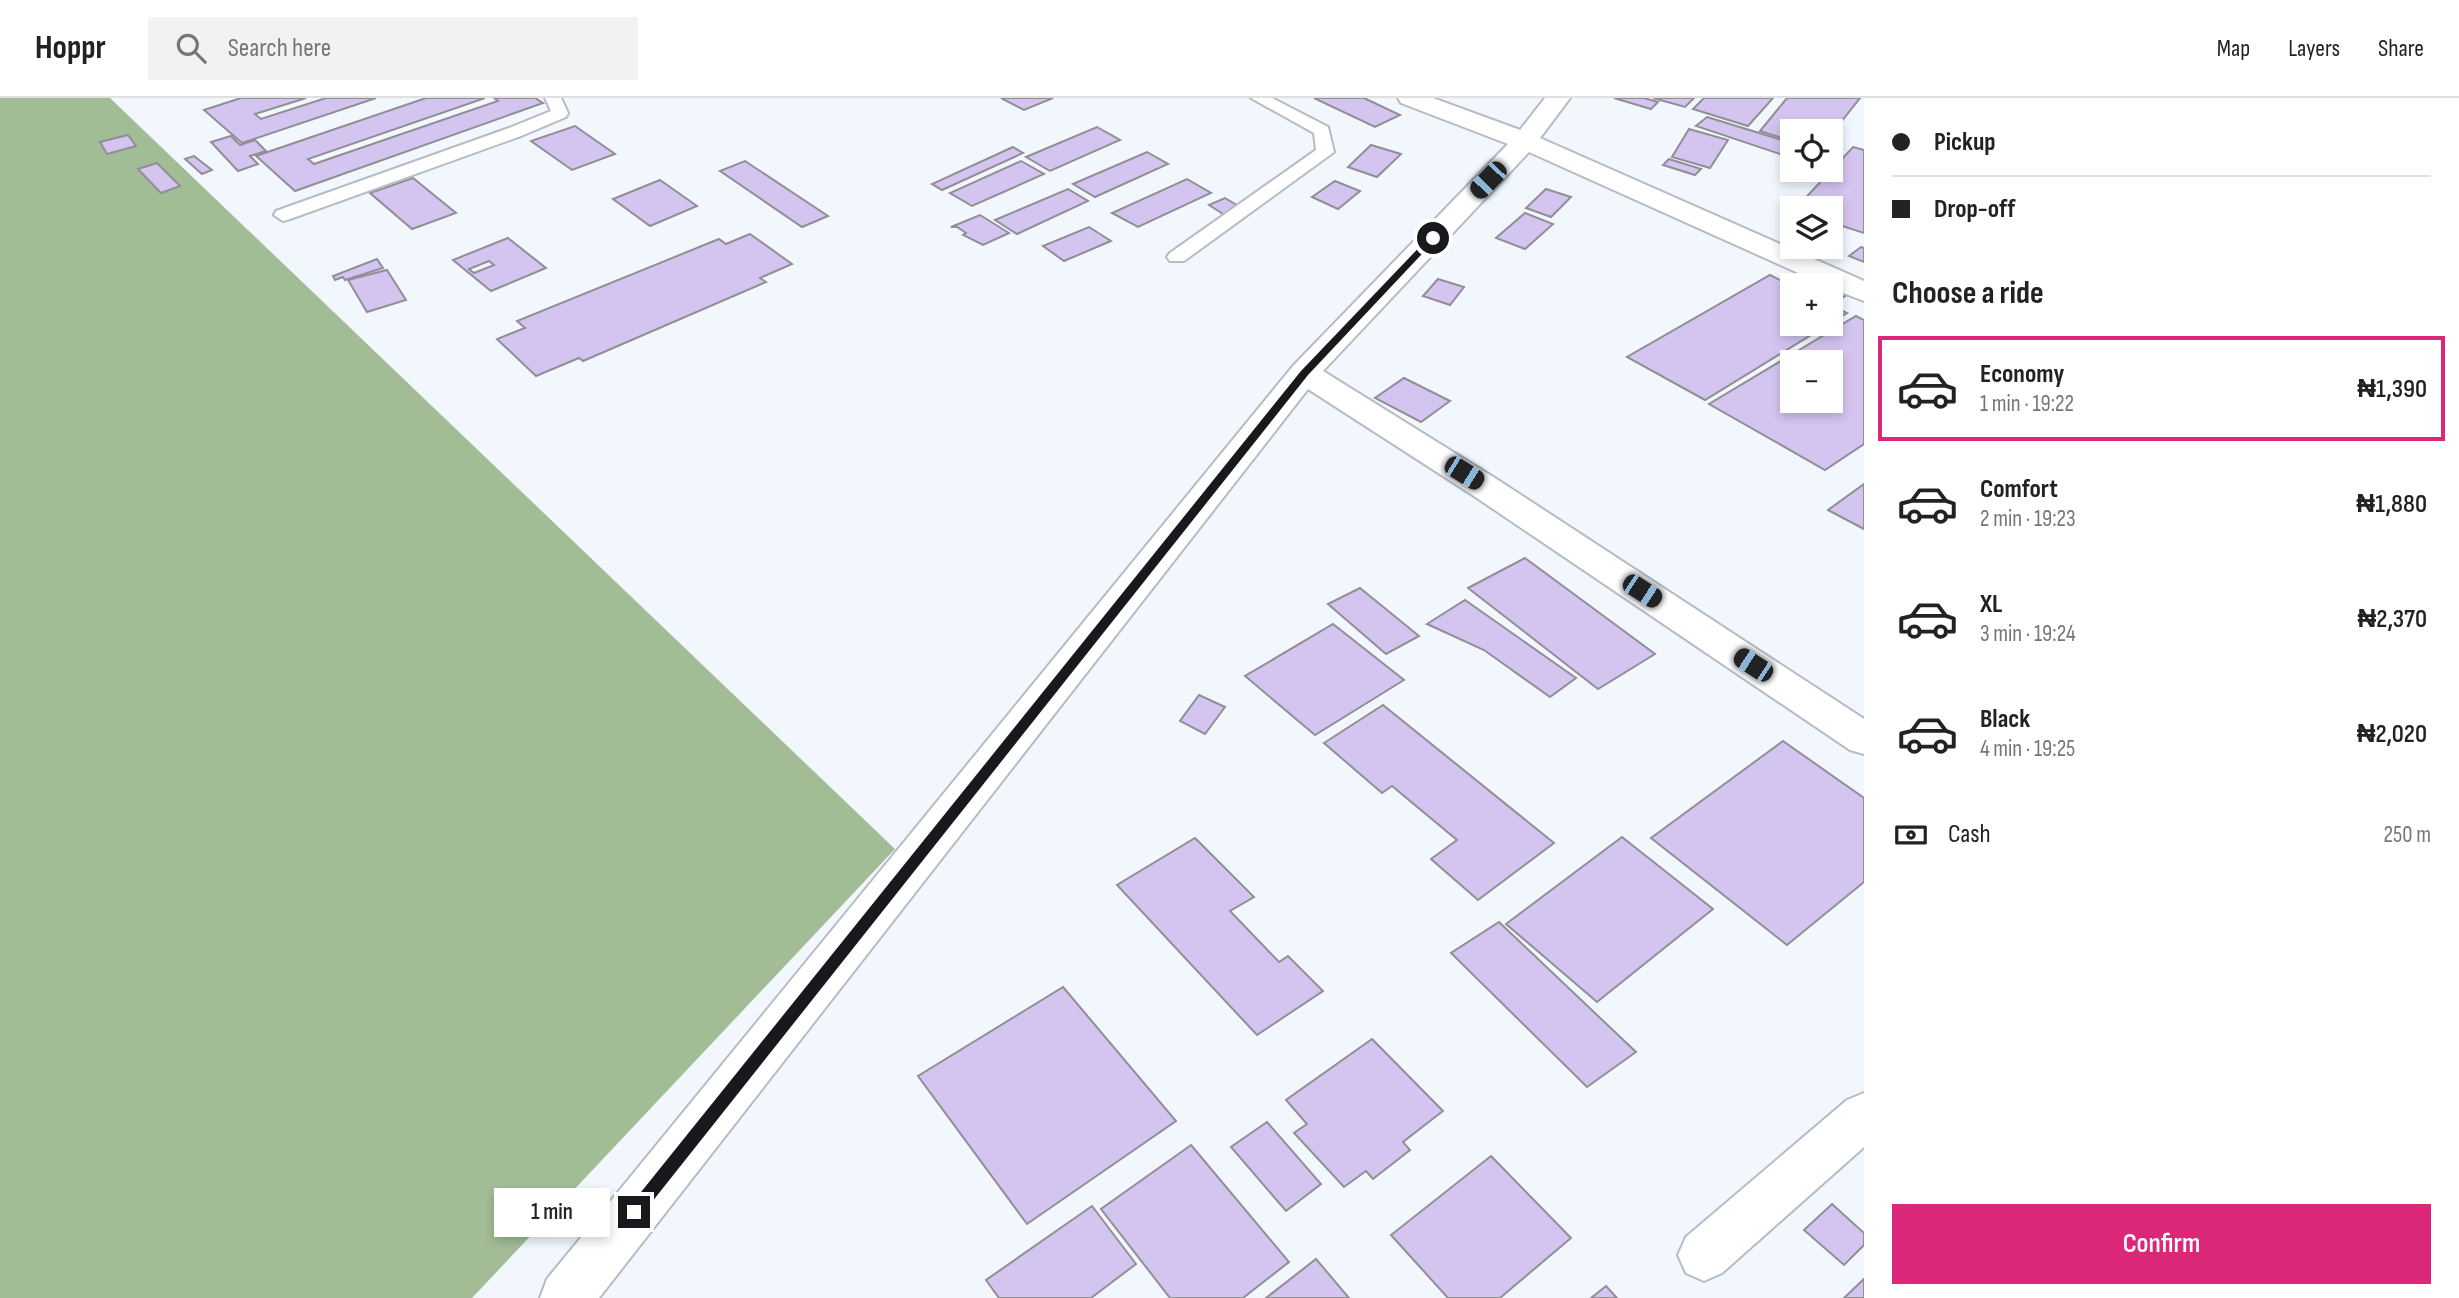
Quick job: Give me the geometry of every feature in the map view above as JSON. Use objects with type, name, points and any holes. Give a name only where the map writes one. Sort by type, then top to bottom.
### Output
[{"type":"street","points":[[1410,98],[1525,141],[1864,292]]},
{"type":"street","points":[[566,1298],[1304,373],[1525,141],[1558,98]]},
{"type":"street","points":[[1304,373],[1486,488],[1864,739]]},
{"type":"street","points":[[1704,1255],[1864,1116]]},
{"type":"lane","points":[[283,215],[515,132],[560,113],[553,98]]},
{"type":"lane","points":[[1177,257],[1325,152],[1322,131],[1259,98]]},
{"type":"green space","points":[[0,98],[110,98],[895,849],[472,1298],[0,1298]]},
{"type":"building","points":[[241,98],[306,98],[255,114],[261,119],[326,98],[376,98],[242,143],[204,110]]},
{"type":"building","points":[[426,98],[485,98],[308,159],[314,164],[498,101],[494,98],[535,98],[543,103],[295,191],[256,156]]},
{"type":"building","points":[[1001,98],[1053,98],[1024,110]]},
{"type":"building","points":[[1314,98],[1364,98],[1400,115],[1375,127]]},
{"type":"building","points":[[1614,98],[1644,98],[1658,102],[1651,109]]},
{"type":"building","points":[[1653,98],[1694,98],[1685,107]]},
{"type":"building","points":[[1704,98],[1773,98],[1748,126],[1693,109]]},
{"type":"building","points":[[1787,98],[1860,98],[1843,120],[1780,119],[1780,137],[1760,131]]},
{"type":"building","points":[[1707,117],[1780,139],[1780,154],[1696,126]]},
{"type":"building","points":[[575,126],[615,154],[572,170],[531,141]]},
{"type":"building","points":[[1097,127],[1120,140],[1050,171],[1026,157]]},
{"type":"building","points":[[1689,129],[1728,140],[1710,168],[1672,157]]},
{"type":"building","points":[[128,135],[136,146],[107,154],[100,142]]},
{"type":"building","points":[[231,136],[240,145],[255,140],[266,151],[250,156],[258,164],[238,171],[211,142]]},
{"type":"building","points":[[1371,145],[1401,154],[1377,177],[1348,167]]},
{"type":"building","points":[[1013,147],[1023,153],[942,190],[932,184]]},
{"type":"building","points":[[1853,147],[1864,150],[1864,233],[1843,226],[1843,196],[1807,196],[1820,182],[1843,182],[1843,158]]},
{"type":"building","points":[[1147,152],[1168,164],[1095,197],[1073,184]]},
{"type":"building","points":[[194,156],[212,170],[202,174],[185,159]]},
{"type":"building","points":[[1669,159],[1701,169],[1695,175],[1663,165]]},
{"type":"building","points":[[745,161],[828,216],[802,227],[720,171]]},
{"type":"building","points":[[1021,161],[1044,174],[972,206],[950,193]]},
{"type":"building","points":[[157,163],[180,186],[161,193],[138,169]]},
{"type":"building","points":[[413,178],[456,213],[412,229],[370,193]]},
{"type":"building","points":[[1187,179],[1211,193],[1138,227],[1112,213]]},
{"type":"building","points":[[660,180],[697,206],[650,226],[613,199]]},
{"type":"building","points":[[1335,181],[1360,191],[1338,209],[1312,197]]},
{"type":"building","points":[[1068,189],[1088,201],[1017,234],[995,220]]},
{"type":"building","points":[[1546,189],[1571,197],[1551,217],[1526,208]]},
{"type":"building","points":[[1225,198],[1240,207],[1223,214],[1209,205]]},
{"type":"building","points":[[1525,213],[1553,224],[1525,249],[1496,238]]},
{"type":"building","points":[[980,215],[1009,233],[983,245],[963,235],[966,233],[957,227],[951,227]]},
{"type":"building","points":[[1089,227],[1111,241],[1064,261],[1043,246]]},
{"type":"building","points":[[750,234],[792,264],[760,278],[766,282],[583,361],[579,358],[536,376],[497,339],[525,328],[517,321],[719,239],[726,244]]},
{"type":"building","points":[[508,238],[546,268],[491,291],[453,260]],"holes":[[[489,261],[494,265],[474,273],[469,269]]]},
{"type":"building","points":[[1861,247],[1864,248],[1864,262],[1849,256]]},
{"type":"building","points":[[377,259],[383,268],[345,280],[343,277],[335,280],[333,276]]},
{"type":"building","points":[[387,270],[406,300],[367,312],[348,280]]},
{"type":"building","points":[[1770,275],[1780,280],[1780,336],[1809,336],[1787,350],[1780,350],[1780,354],[1705,400],[1627,357]]},
{"type":"building","points":[[1438,279],[1464,287],[1450,305],[1423,296]]},
{"type":"building","points":[[1856,316],[1864,320],[1864,444],[1825,470],[1709,404],[1780,361],[1780,413],[1843,413],[1843,350],[1799,350],[1823,336],[1843,336],[1843,324]]},
{"type":"building","points":[[1404,378],[1450,401],[1421,422],[1375,398]]},
{"type":"building","points":[[1864,484],[1864,529],[1828,510]]},
{"type":"building","points":[[1525,558],[1655,654],[1598,689],[1468,588]]},
{"type":"building","points":[[1360,588],[1419,636],[1386,654],[1328,604]]},
{"type":"building","points":[[1465,600],[1576,678],[1550,697],[1484,650],[1427,624]]},
{"type":"building","points":[[1333,624],[1404,680],[1315,735],[1245,676]]},
{"type":"building","points":[[1199,695],[1225,707],[1205,734],[1180,721]]},
{"type":"building","points":[[1383,705],[1554,843],[1478,900],[1431,859],[1457,840],[1392,786],[1382,793],[1324,743]]},
{"type":"building","points":[[1783,741],[1864,798],[1864,882],[1787,945],[1651,838]]},
{"type":"building","points":[[1622,837],[1713,909],[1597,1002],[1506,924]]},
{"type":"building","points":[[1195,838],[1254,897],[1230,911],[1279,962],[1288,956],[1323,991],[1257,1035],[1117,885]]},
{"type":"building","points":[[1499,922],[1636,1052],[1587,1087],[1451,953]]},
{"type":"building","points":[[1063,987],[1176,1121],[1027,1224],[918,1076]]},
{"type":"building","points":[[1372,1039],[1443,1111],[1403,1142],[1410,1150],[1373,1179],[1366,1171],[1344,1187],[1294,1133],[1307,1124],[1286,1100]]},
{"type":"building","points":[[1267,1122],[1321,1184],[1286,1211],[1231,1147]]},
{"type":"building","points":[[1191,1145],[1289,1262],[1243,1298],[1170,1298],[1101,1209]]},
{"type":"building","points":[[1491,1156],[1571,1238],[1500,1298],[1448,1298],[1391,1235]]},
{"type":"building","points":[[1832,1204],[1864,1233],[1864,1245],[1844,1265],[1804,1230]]},
{"type":"building","points":[[1092,1206],[1136,1264],[1091,1298],[999,1298],[986,1280]]},
{"type":"building","points":[[1316,1259],[1349,1298],[1266,1298]]},
{"type":"building","points":[[1864,1279],[1864,1298],[1844,1298]]},
{"type":"building","points":[[1606,1286],[1617,1298],[1591,1298]]},
{"type":"route","points":[[634,1212],[1304,373],[1433,238]]}]
